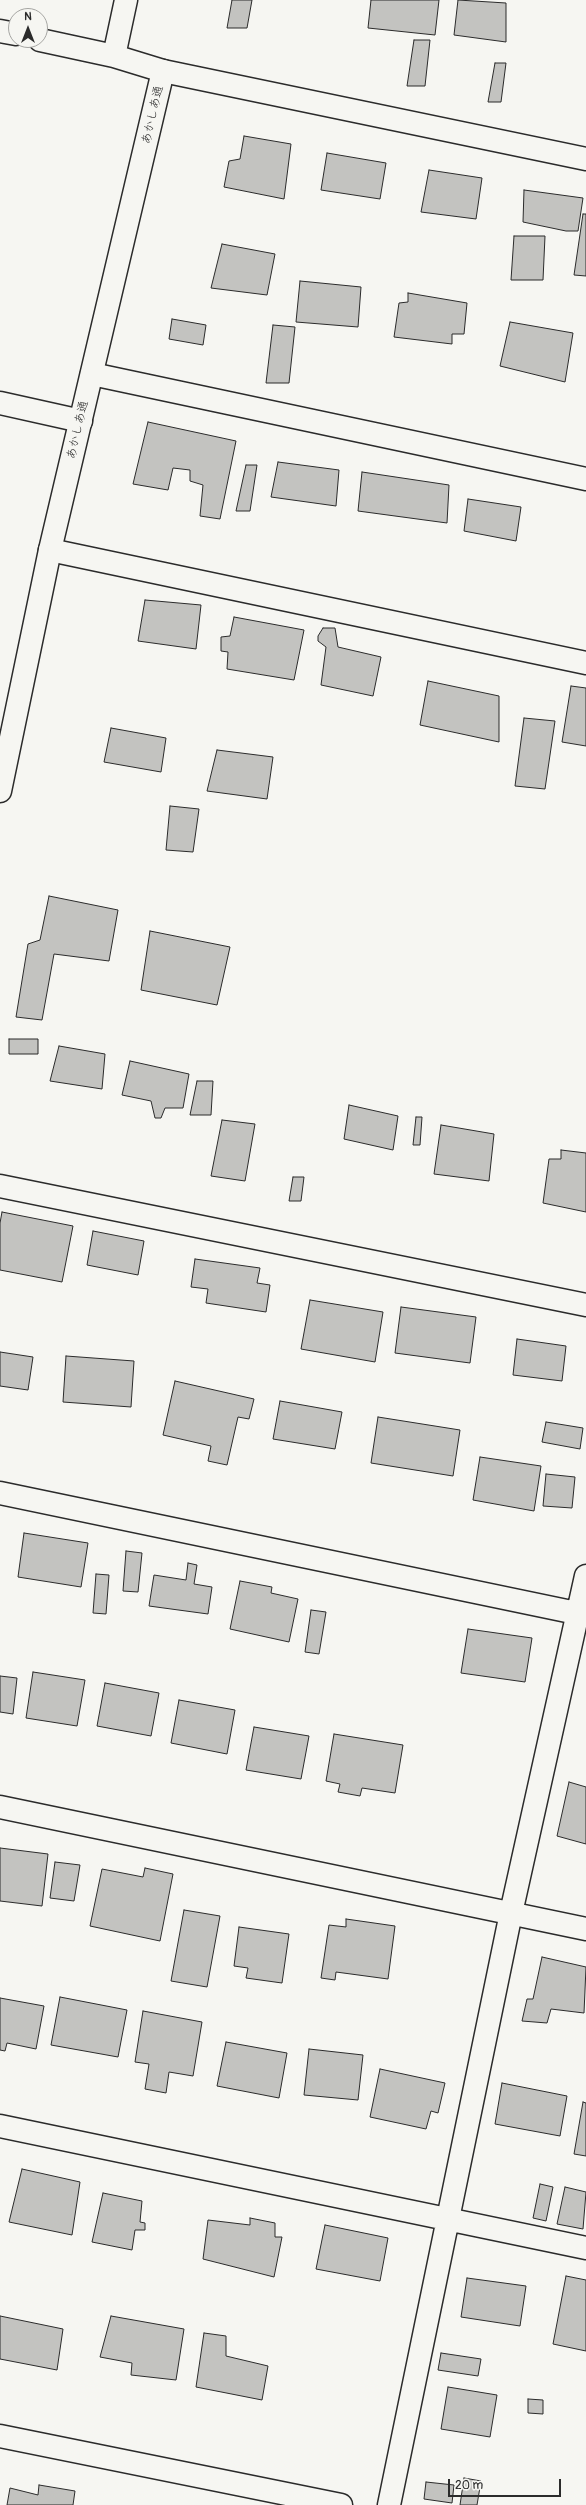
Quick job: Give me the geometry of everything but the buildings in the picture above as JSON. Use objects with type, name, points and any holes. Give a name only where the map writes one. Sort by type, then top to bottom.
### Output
[{"type":"street","points":[[114,56],[126,0]]},
{"type":"street","points":[[48,42],[114,56],[163,71],[586,159]]},
{"type":"street","name":"あかしあ通","points":[[0,791],[50,550],[163,71]]},
{"type":"street","points":[[92,374],[586,479]]},
{"type":"street","points":[[0,403],[81,421]]},
{"type":"street","points":[[50,550],[586,663]]},
{"type":"street","points":[[0,1186],[586,1305]]},
{"type":"street","points":[[0,1493],[582,1614]]},
{"type":"street","points":[[389,2505],[511,1913],[582,1614],[586,1576]]},
{"type":"street","points":[[0,1807],[586,1929]]},
{"type":"street","points":[[0,2126],[449,2218],[586,2248]]},
{"type":"street","points":[[0,2436],[341,2505]]}]
